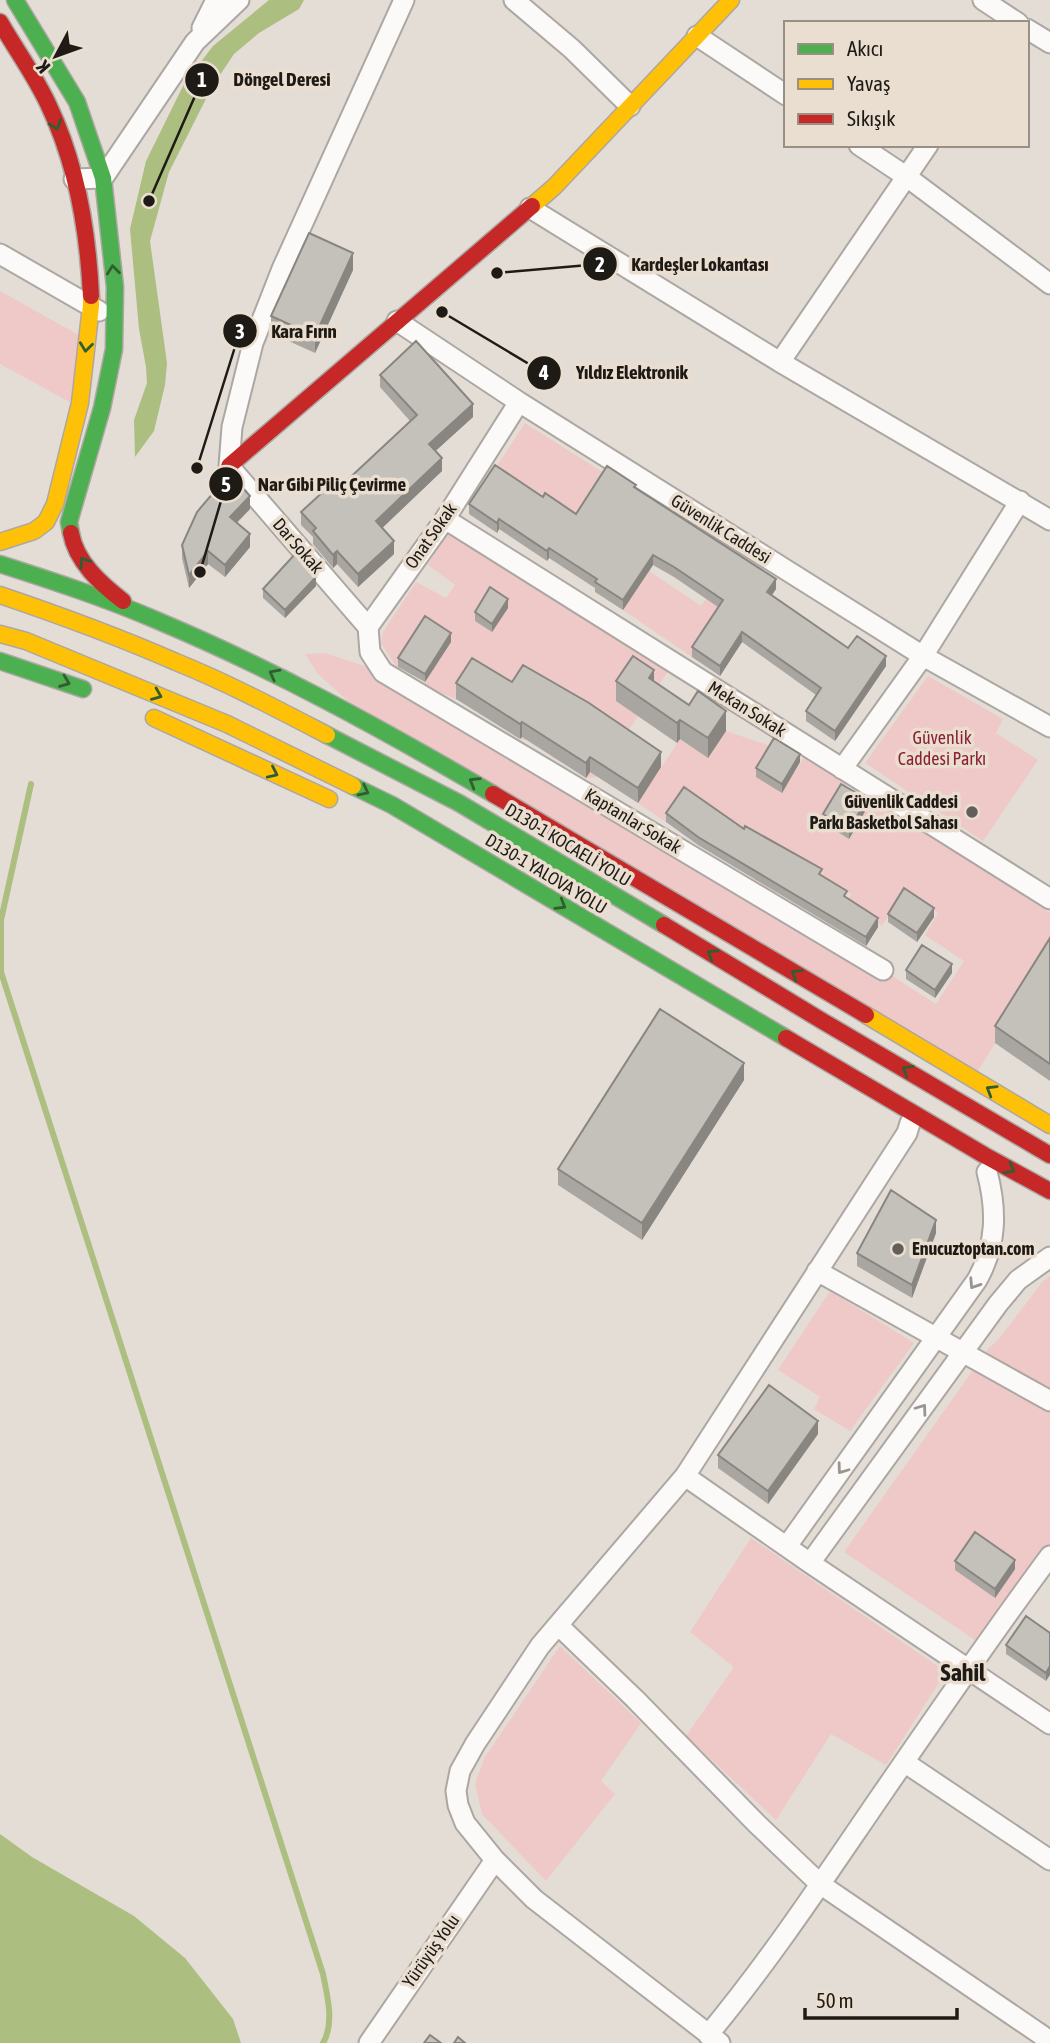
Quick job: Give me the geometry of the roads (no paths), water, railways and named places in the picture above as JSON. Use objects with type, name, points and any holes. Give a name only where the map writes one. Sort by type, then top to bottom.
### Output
[{"type":"main road","points":[[15,0],[77,102],[103,178],[115,287],[114,349],[102,408],[69,522],[73,545],[82,561],[105,587],[133,609]]},
{"type":"main road","points":[[229,466],[554,187],[731,0]]},
{"type":"main road","points":[[0,22],[48,105],[73,167],[89,261],[92,306],[80,402],[55,504],[46,522],[34,531],[0,542]]},
{"type":"main road","points":[[0,564],[133,609],[245,659],[430,755],[1050,1125]]},
{"type":"main road","name":"D130-1 KOCAELİ YOLU","points":[[0,595],[177,662],[253,697],[459,803],[1050,1155]]},
{"type":"main road","name":"D130-1 YALOVA YOLU","points":[[0,634],[26,641],[227,724],[392,805],[984,1155],[1050,1191]]},
{"type":"main road","points":[[0,661],[102,696]]},
{"type":"main road","points":[[137,710],[342,806]]},
{"type":"main road","points":[[459,803],[550,827]]},
{"type":"main road","points":[[660,982],[910,1123],[1050,1208]]},
{"type":"street","points":[[74,179],[103,178],[195,42],[216,0]]},
{"type":"street","points":[[195,42],[239,0]]},
{"type":"street","points":[[514,0],[572,49],[630,106]]},
{"type":"street","points":[[983,0],[1013,21]]},
{"type":"street","points":[[229,466],[232,427],[253,343],[282,269],[398,2]]},
{"type":"street","points":[[1029,31],[1050,43]]},
{"type":"street","points":[[697,36],[784,95]]},
{"type":"street","points":[[862,147],[907,177],[1050,284]]},
{"type":"street","points":[[780,362],[927,147]]},
{"type":"street","points":[[530,208],[780,362],[1050,520]]},
{"type":"street","points":[[0,254],[114,321]]},
{"type":"street","name":"Güvenlik Caddesi","points":[[397,321],[519,402],[923,656],[1050,727]]},
{"type":"street","name":"Onat Sokak","points":[[368,627],[445,519],[519,402]]},
{"type":"street","name":"Dar Sokak","points":[[229,466],[368,627]]},
{"type":"street","points":[[842,769],[923,656],[1020,501]]},
{"type":"street","name":"Mekan Sokak","points":[[445,519],[1050,899]]},
{"type":"street","name":"Kaptanlar Sokak","points":[[368,627],[370,652],[383,672],[883,970]]},
{"type":"street","points":[[910,1123],[907,1133],[685,1476],[540,1646],[475,1744],[460,1771],[456,1791],[465,1823],[495,1860],[534,1899],[714,2039],[967,1670],[1050,1556]]},
{"type":"street","points":[[788,1546],[977,1280],[989,1257],[994,1228],[991,1187],[987,1172]]},
{"type":"street","points":[[810,1563],[1018,1280],[1050,1257]]},
{"type":"street","points":[[817,1271],[1050,1401]]},
{"type":"street","points":[[685,1476],[1050,1724]]},
{"type":"street","points":[[558,1625],[820,1884],[1040,2038]]},
{"type":"street","points":[[904,1762],[1050,1860]]},
{"type":"street","name":"Yürüyüş Yolu","points":[[369,2043],[495,1860]]},
{"type":"waterway","points":[[31,784],[1,920],[1,972],[323,1974],[329,2018],[329,2027],[323,2043]]},
{"type":"place","name":"Döngel Deresi","points":[[149,201]]},
{"type":"place","name":"Kardeşler Lokantası","points":[[497,273]]},
{"type":"place","name":"Yıldız Elektronik","points":[[442,312]]},
{"type":"place","name":"Kara Fırın","points":[[197,468]]},
{"type":"place","name":"Nar Gibi Piliç Çevirme","points":[[200,572]]},
{"type":"place","name":"Güvenlik Caddesi Parkı Basketbol Sahası","points":[[972,812]]},
{"type":"place","name":"Enucuztoptan.com","points":[[898,1249]]},
{"type":"district","name":"Sahil","points":[[963,1673]]},
{"type":"park label","name":"Güvenlik Caddesi Parkı","points":[[942,748]]}]
